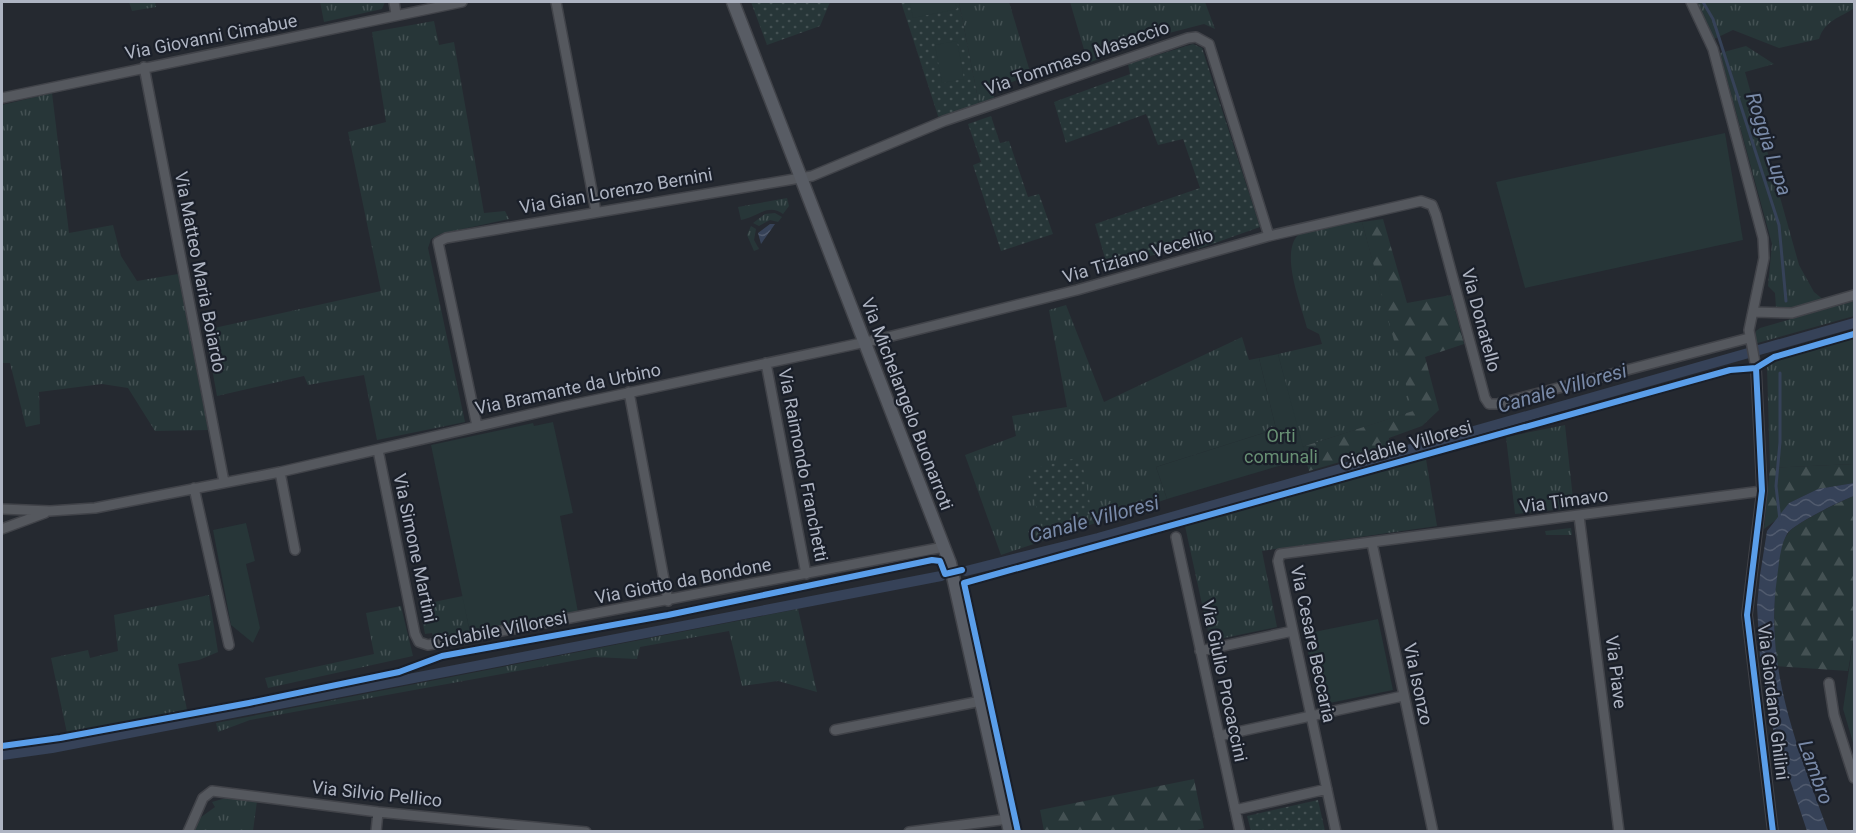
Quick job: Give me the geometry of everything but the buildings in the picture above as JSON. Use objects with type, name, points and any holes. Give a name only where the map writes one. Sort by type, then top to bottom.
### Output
[{"type":"street","points":[[394,2],[396,14]]},
{"type":"street","name":"Via Giovanni Cimabue","points":[[2,98],[462,2]]},
{"type":"street","points":[[556,2],[596,212]]},
{"type":"street","name":"Via Michelangelo Buonarroti","points":[[733,2],[944,547],[952,572],[1009,825]]},
{"type":"street","points":[[1691,2],[1713,49],[1759,217],[1764,258],[1753,312],[1750,343]]},
{"type":"street","name":"Via Tommaso Masaccio","points":[[802,178],[812,176],[944,121],[1196,37],[1209,44],[1269,236]]},
{"type":"street","name":"Via Matteo Maria Boiardo","points":[[144,67],[224,482]]},
{"type":"street","name":"Via Gian Lorenzo Bernini","points":[[477,426],[438,242],[446,238],[802,178]]},
{"type":"street","name":"Via Tiziano Vecellio","points":[[864,343],[1067,293],[1269,236],[1421,201]]},
{"type":"street","name":"Via Donatello","points":[[1421,201],[1432,205],[1436,215],[1485,398],[1489,404],[1497,404],[1750,343]]},
{"type":"street","points":[[1753,312],[1792,313],[1854,295]]},
{"type":"street","name":"Via Bramante da Urbino","points":[[2,509],[50,512],[95,508],[279,472],[629,392],[864,343]]},
{"type":"street","name":"Via Giordano Ghilini","points":[[1750,343],[1755,362],[1762,491],[1747,615],[1773,831]]},
{"type":"street","name":"Via Raimondo Franchetti","points":[[766,363],[806,574]]},
{"type":"street","points":[[629,392],[668,602]]},
{"type":"street","name":"Via Simone Martini","points":[[378,450],[415,634],[419,642],[428,645]]},
{"type":"street","points":[[279,472],[295,550]]},
{"type":"street","points":[[194,488],[229,645]]},
{"type":"street","name":"Via Timavo","points":[[1372,543],[1762,491]]},
{"type":"street","name":"Via Bramante da Urbino","points":[[2,529],[50,512]]},
{"type":"street","name":"Via Piave","points":[[1579,516],[1619,831]]},
{"type":"street","name":"Via Giulio Procaccini","points":[[1176,537],[1240,831]]},
{"type":"street","name":"Via Cesare Beccaria","points":[[1336,831],[1278,561],[1280,554],[1288,550],[1372,543]]},
{"type":"street","name":"Via Isonzo","points":[[1372,543],[1433,831]]},
{"type":"street","name":"Via Giotto da Bondone","points":[[428,645],[668,602],[944,547]]},
{"type":"street","points":[[1200,651],[1293,631]]},
{"type":"street","points":[[1830,683],[1834,715],[1854,777]]},
{"type":"street","points":[[1219,736],[1403,696]]},
{"type":"street","points":[[835,730],[981,701]]},
{"type":"street","points":[[1235,810],[1327,789]]},
{"type":"street","name":"Via Silvio Pellico","points":[[188,831],[203,798],[212,791],[505,828],[586,831]]},
{"type":"street","points":[[376,831],[378,812]]},
{"type":"street","points":[[909,831],[1009,825]]},
{"type":"green space","points":[[129,2],[155,2],[156,7],[132,11]]},
{"type":"green space","points":[[320,2],[385,2],[382,9],[324,22]]},
{"type":"green space","points":[[751,2],[830,2],[820,26],[767,45]]},
{"type":"green space","points":[[901,2],[959,2],[979,104],[939,119]]},
{"type":"green space","points":[[910,2],[955,2],[957,9],[913,18]]},
{"type":"green space","points":[[959,2],[1009,2],[1031,75],[993,89],[994,98],[979,104]]},
{"type":"green space","points":[[1070,2],[1205,2],[1215,29],[1204,24],[1169,33],[1088,63]]},
{"type":"green space","points":[[1694,2],[1854,2],[1854,8],[1829,23],[1819,39],[1779,48],[1733,30],[1714,39]]},
{"type":"green space","points":[[434,21],[439,45],[454,42],[484,213],[505,211],[509,219],[440,234],[431,239],[428,248],[465,422],[377,440],[364,375],[308,385],[304,376],[217,396],[205,330],[381,291],[348,132],[386,122],[372,32]]},
{"type":"green space","points":[[957,41],[964,79],[942,83],[935,45]]},
{"type":"green space","points":[[1193,44],[1202,48],[1260,227],[1198,249],[1196,243],[1108,268],[1095,224],[1200,188],[1183,139],[1158,145],[1146,114],[1066,143],[1054,102],[1130,74],[1128,64]]},
{"type":"green space","points":[[1746,46],[1774,64],[1745,72],[1799,265],[1814,292],[1825,301],[1799,307],[1776,308],[1775,293],[1768,286],[1772,244],[1720,53]]},
{"type":"green space","points":[[52,93],[69,233],[113,225],[121,256],[137,281],[178,274],[208,430],[155,431],[128,388],[102,384],[39,392],[40,424],[26,427],[10,363],[2,363],[2,105]]},
{"type":"green space","points":[[991,116],[1000,143],[1009,141],[1028,197],[1039,194],[1053,234],[1001,251],[973,165],[981,162],[968,124]]},
{"type":"green space","points":[[1725,133],[1743,240],[1525,288],[1496,182]]},
{"type":"green space","points":[[787,198],[789,206],[783,214],[767,210],[741,220],[738,207]]},
{"type":"green space","points":[[775,213],[782,217],[778,222],[770,220],[759,226],[753,223],[765,214]]},
{"type":"green space","points":[[1383,219],[1407,303],[1451,295],[1464,344],[1425,357],[1439,410],[1422,426],[1389,438],[1388,448],[1309,471],[1302,447],[1413,411],[1362,222]]},
{"type":"green space","points":[[1362,222],[1414,411],[1302,447],[1278,354],[1322,344],[1319,334],[1307,328],[1293,277],[1291,250],[1295,239],[1302,232],[1323,226]]},
{"type":"green space","points":[[751,226],[756,229],[754,240],[759,249],[754,251],[747,235]]},
{"type":"green space","points":[[1854,301],[1854,316],[1754,344],[1756,331],[1760,328]]},
{"type":"green space","points":[[1066,305],[1104,402],[1242,337],[1249,360],[1259,358],[1276,429],[1156,467],[1167,499],[1001,555],[965,455],[1016,436],[1012,416],[1067,407],[1049,310]]},
{"type":"green space","points":[[1854,337],[1854,464],[1770,468],[1767,367],[1777,359]]},
{"type":"green space","name":"Orti comunali","points":[[1278,354],[1306,458],[1167,499],[1156,467],[1276,429],[1259,358]]},
{"type":"green space","points":[[553,422],[573,513],[560,516],[578,612],[470,633],[431,445],[533,423],[534,426]]},
{"type":"green space","points":[[1565,425],[1574,508],[1515,514],[1506,437]]},
{"type":"green space","points":[[1081,457],[1092,514],[1042,529],[1027,470]]},
{"type":"green space","points":[[1426,459],[1437,526],[1262,551],[1277,627],[1210,641],[1185,526]]},
{"type":"green space","points":[[1854,464],[1854,483],[1818,489],[1789,503],[1780,517],[1764,529],[1770,468]]},
{"type":"green space","points":[[1854,496],[1854,636],[1848,671],[1776,666],[1774,616],[1776,577],[1783,544],[1793,528]]},
{"type":"green space","points":[[246,523],[255,561],[246,564],[260,628],[253,643],[231,625],[213,530]]},
{"type":"green space","points":[[1571,528],[1572,535],[1546,535],[1545,531]]},
{"type":"green space","points":[[209,595],[218,652],[199,660],[178,664],[187,710],[67,733],[51,658],[88,650],[90,658],[118,651],[114,615]]},
{"type":"green space","points":[[463,596],[470,633],[434,640],[432,633],[425,634],[419,605]]},
{"type":"green space","points":[[401,606],[413,656],[268,688],[265,678],[374,654],[366,613]]},
{"type":"green space","points":[[798,609],[817,692],[778,681],[742,686],[729,631],[640,647],[637,659],[594,657],[250,720],[218,732],[216,723]]},
{"type":"green space","points":[[1378,619],[1393,690],[1320,705],[1304,634]]},
{"type":"green space","points":[[1854,636],[1854,746],[1843,709]]},
{"type":"green space","points":[[1194,779],[1204,828],[1190,832],[1044,831],[1040,810]]},
{"type":"green space","points":[[229,797],[257,801],[253,831],[192,832],[197,820],[215,807],[212,802]]},
{"type":"green space","points":[[1318,800],[1325,831],[1251,831],[1247,816]]},
{"type":"water","points":[[770,224],[775,224],[761,244],[758,233]]},
{"type":"water","points":[[1854,483],[1854,496],[1798,524],[1787,534],[1779,561],[1774,611],[1775,644],[1780,676],[1795,739],[1828,831],[1807,831],[1771,723],[1760,658],[1757,606],[1760,575],[1767,531],[1789,503],[1818,489]]},
{"type":"waterway","name":"Roggia Lupa","points":[[1703,2],[1713,19],[1779,225],[1786,301]]},
{"type":"waterway","name":"Canale Villoresi","points":[[966,571],[1098,538],[1854,323]]},
{"type":"waterway","name":"Roggia Lupa","points":[[1780,373],[1780,442],[1776,486],[1780,520]]},
{"type":"waterway","name":"Canale Villoresi","points":[[2,755],[52,748],[941,576]]},
{"type":"cycle path","name":"Ciclabile Villoresi","points":[[1018,832],[964,583],[1730,370],[1756,368],[1774,357],[1854,334]]},
{"type":"cycle path","points":[[1756,368],[1762,491],[1747,615],[1773,832]]},
{"type":"cycle path","name":"Ciclabile Villoresi","points":[[2,746],[60,738],[249,703],[399,672],[442,656],[668,615],[932,560],[940,561],[945,574],[962,570]]},
{"type":"water label","name":"Lambro","points":[[1816,772]]}]
